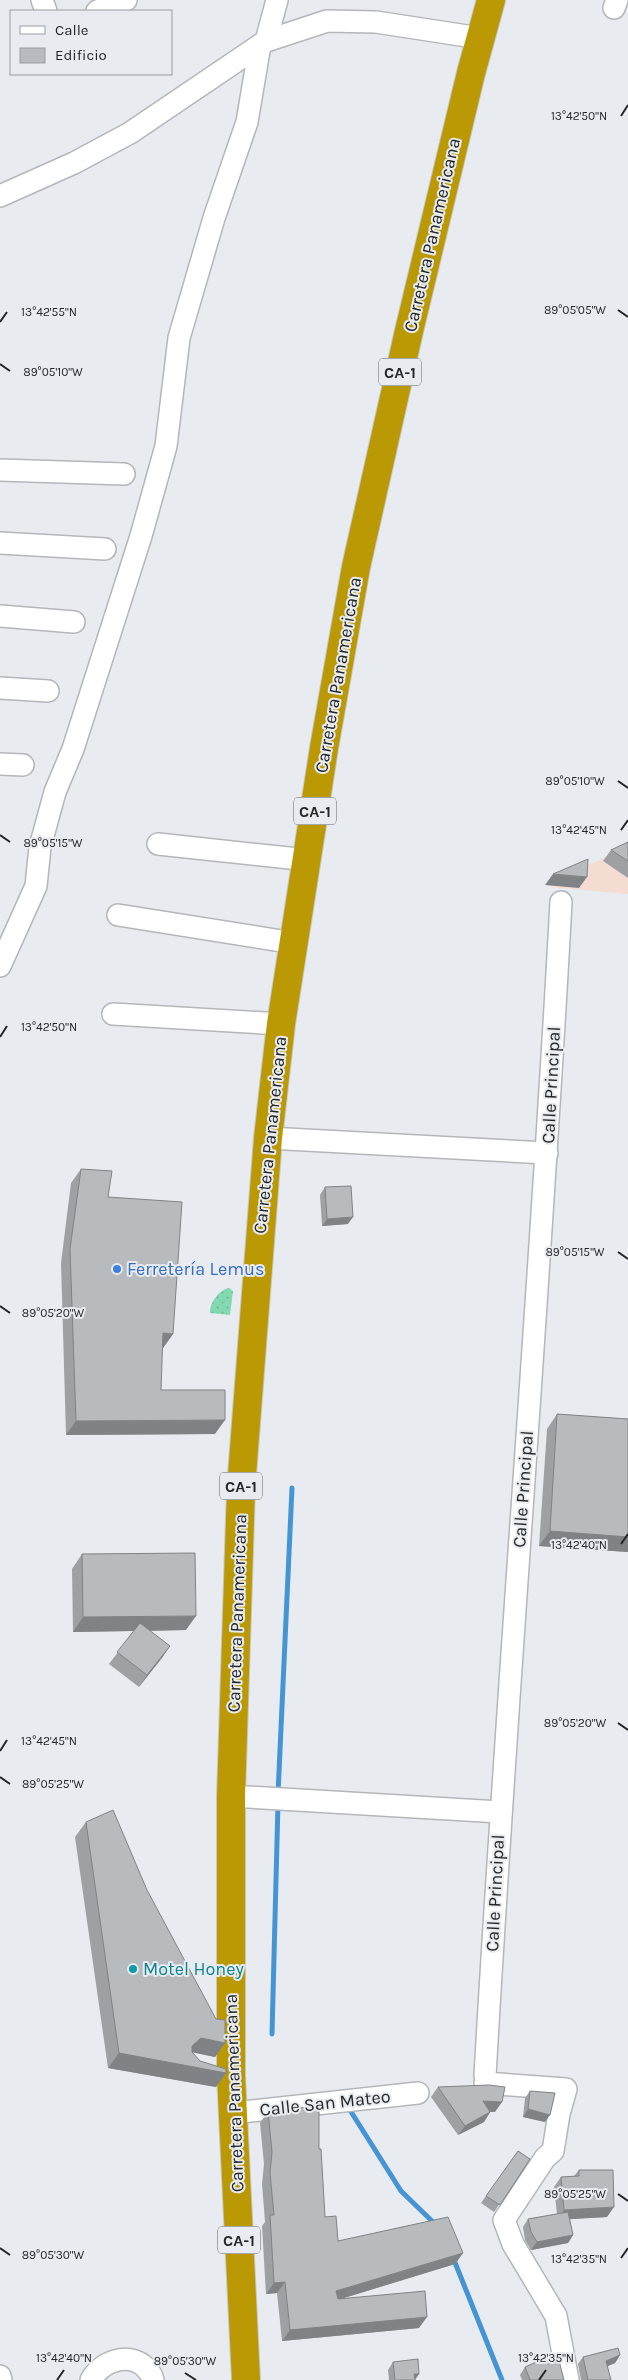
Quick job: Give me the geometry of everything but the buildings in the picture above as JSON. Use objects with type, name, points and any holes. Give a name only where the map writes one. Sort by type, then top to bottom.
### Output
[{"type":"highway","name":"Carretera Panamericana","points":[[246,2380],[233,2113],[222,2072],[241,1488],[268,1138],[281,1024],[324,748],[356,567],[409,331],[480,38],[491,0]]},
{"type":"street","points":[[99,10],[126,0]]},
{"type":"street","points":[[0,966],[36,886],[40,847],[55,792],[76,740],[141,536],[166,446],[179,338],[214,218],[247,122],[263,43],[277,0]]},
{"type":"street","points":[[0,196],[74,163],[130,133],[263,43],[327,21],[376,22],[480,38]]},
{"type":"street","points":[[0,470],[124,474]]},
{"type":"street","points":[[0,543],[105,549]]},
{"type":"street","points":[[0,616],[74,622]]},
{"type":"street","points":[[0,688],[48,691]]},
{"type":"street","points":[[0,764],[23,765]]},
{"type":"street","points":[[158,844],[308,860]]},
{"type":"street","name":"Calle Principal","points":[[561,902],[547,1153],[500,1812],[485,2080],[566,2089],[559,2114],[553,2150],[545,2158],[504,2220],[513,2244],[556,2316],[568,2380]]},
{"type":"street","points":[[118,915],[294,943]]},
{"type":"street","points":[[113,1014],[281,1024]]},
{"type":"street","points":[[268,1138],[547,1153]]},
{"type":"street","points":[[231,1796],[500,1812]]},
{"type":"street","name":"Calle San Mateo","points":[[233,2113],[418,2093]]},
{"type":"street","points":[[91,2380],[101,2366],[123,2359],[138,2361],[152,2375],[153,2380]]},
{"type":"street","points":[[0,2376],[1,2380]]},
{"type":"shaded area","points":[[628,846],[628,894],[550,887],[553,873],[593,863]]},
{"type":"green space","points":[[229,1288],[233,1291],[230,1315],[210,1313],[211,1305],[216,1297],[222,1291]]},
{"type":"waterway","points":[[278,1794],[292,1488]]},
{"type":"waterway","points":[[272,2034],[278,1803]]},
{"type":"waterway","points":[[348,2107],[401,2191],[435,2224]]},
{"type":"waterway","points":[[454,2260],[502,2380]]},
{"type":"place","name":"Ferretería Lemus","points":[[117,1269]]},
{"type":"place","name":"Motel Honey","points":[[133,1969]]}]
